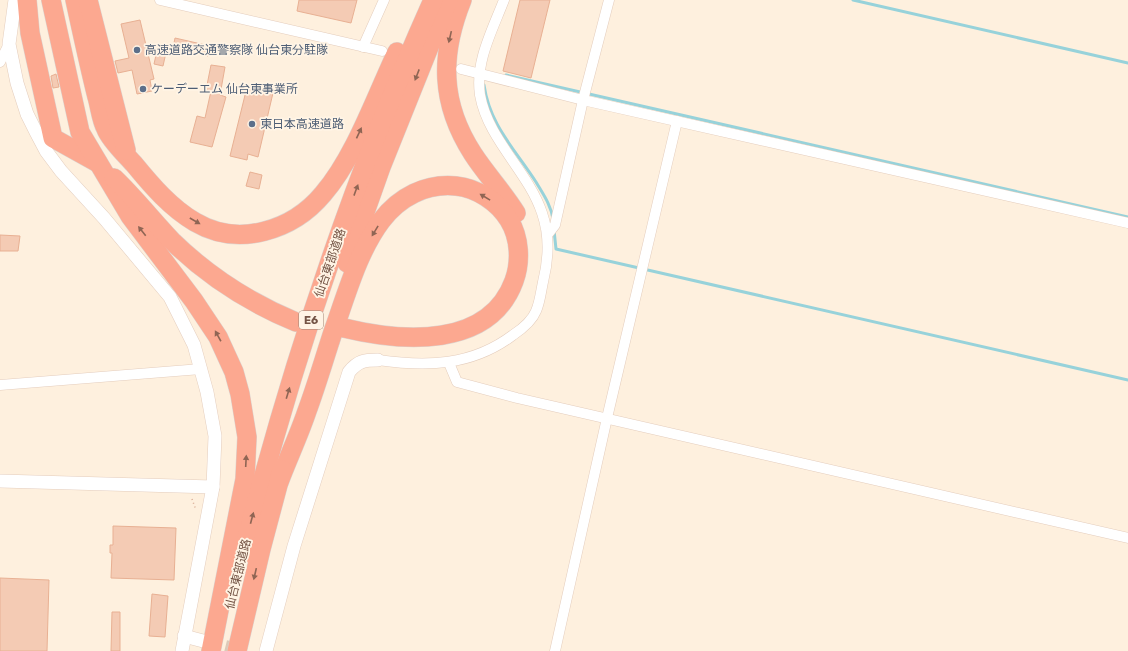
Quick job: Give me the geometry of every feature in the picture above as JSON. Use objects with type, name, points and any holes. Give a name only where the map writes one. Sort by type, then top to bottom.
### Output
[{"type":"highway","points":[[28,0],[30,33],[53,138],[133,190],[183,214],[196,223],[212,230],[227,233],[258,233],[272,230],[302,215],[323,194],[335,178],[355,142],[421,0]]},
{"type":"highway","points":[[32,0],[60,136],[133,190],[180,237],[221,270],[298,317]]},
{"type":"highway","points":[[38,0],[67,135],[99,164]]},
{"type":"highway","points":[[45,0],[74,134],[99,164]]},
{"type":"highway","points":[[51,0],[80,132],[99,164]]},
{"type":"highway","points":[[59,0],[89,132],[99,164]]},
{"type":"highway","points":[[66,0],[101,130],[194,300],[218,337],[234,372],[245,415],[247,437],[245,479],[212,648]]},
{"type":"highway","points":[[75,0],[101,130],[99,164]]},
{"type":"highway","points":[[82,0],[112,129],[127,156]]},
{"type":"highway","points":[[88,0],[127,156],[133,190]]},
{"type":"highway","points":[[95,0],[109,48],[133,153],[133,190]]},
{"type":"highway","name":"仙台東部道路","points":[[212,648],[316,302],[366,162],[406,61],[433,0]]},
{"type":"highway","name":"仙台東部道路","points":[[237,651],[279,482],[319,350],[358,230],[420,68],[448,0]]},
{"type":"highway","points":[[279,482],[307,412],[353,275],[373,234],[389,212],[401,201],[413,194],[435,186],[446,185],[459,186],[488,197],[500,208],[510,221],[516,235],[519,260],[512,288],[494,312],[482,321],[452,334],[422,337],[343,332],[378,344],[414,346],[461,341],[489,328],[500,320],[509,310],[523,285],[527,272],[528,258],[525,233],[521,222],[463,138],[456,124],[448,94],[446,63],[448,49],[462,0]]},
{"type":"highway","points":[[126,126],[127,156]]},
{"type":"highway","points":[[101,130],[127,156]]},
{"type":"highway","points":[[53,138],[99,164]]},
{"type":"street","points":[[0,62],[9,44],[15,0]]},
{"type":"street","points":[[160,0],[382,52]]},
{"type":"street","points":[[363,47],[384,0]]},
{"type":"street","points":[[504,0],[486,46],[478,73],[484,110],[551,230]]},
{"type":"street","points":[[266,651],[294,546],[349,372],[362,360],[419,364],[449,363],[480,354],[501,345],[518,332],[536,312],[545,274],[551,230],[608,0]]},
{"type":"street","points":[[9,44],[17,83],[27,114],[46,151],[61,172],[145,264],[170,297],[194,345],[201,369],[215,436],[213,487],[182,651]]},
{"type":"street","points":[[461,69],[584,95],[677,121],[1128,223]]},
{"type":"street","points":[[555,651],[607,418],[677,121]]},
{"type":"street","points":[[449,363],[457,382],[1128,538]]},
{"type":"street","points":[[0,385],[201,369]]},
{"type":"street","points":[[0,481],[213,487]]},
{"type":"street","points":[[184,636],[212,648]]},
{"type":"path","points":[[192,499],[195,503],[196,511]]},
{"type":"building","points":[[299,0],[357,0],[351,23],[297,11]]},
{"type":"building","points":[[520,0],[550,0],[531,78],[503,71]]},
{"type":"building","points":[[140,20],[154,79],[150,80],[152,91],[137,94],[132,70],[118,73],[115,61],[129,58],[121,24]]},
{"type":"building","points":[[175,38],[210,46],[208,56],[173,48]]},
{"type":"building","points":[[158,46],[167,48],[163,66],[154,64]]},
{"type":"building","points":[[211,65],[225,67],[220,95],[226,97],[212,147],[190,142],[197,116],[205,118],[211,91],[206,90]]},
{"type":"building","points":[[56,74],[59,87],[53,88],[51,76]]},
{"type":"building","points":[[247,87],[273,93],[258,157],[248,154],[247,160],[230,156]]},
{"type":"building","points":[[250,172],[262,175],[259,189],[246,186]]},
{"type":"building","points":[[0,235],[20,236],[18,251],[0,251]]},
{"type":"building","points":[[113,526],[176,528],[174,580],[111,578],[112,553],[110,553],[110,545],[113,545]]},
{"type":"building","points":[[0,578],[49,580],[47,651],[0,651]]},
{"type":"building","points":[[152,594],[168,596],[165,637],[149,636]]},
{"type":"building","points":[[112,612],[120,612],[120,651],[111,651]]},
{"type":"waterway","points":[[853,0],[1128,63]]},
{"type":"waterway","points":[[506,75],[1128,217]]},
{"type":"waterway","points":[[484,85],[487,100],[498,125],[549,204],[553,219]]},
{"type":"waterway","points":[[554,230],[556,249],[1128,380]]},
{"type":"tunnel","points":[[296,322],[342,337]]},
{"type":"tunnel","points":[[207,642],[243,651]]},
{"type":"place","name":"高速道路交通警察隊 仙台東分駐隊","points":[[137,50]]},
{"type":"place","name":"ケーデーエム 仙台東事業所","points":[[143,89]]},
{"type":"place","name":"東日本高速道路","points":[[252,124]]}]
